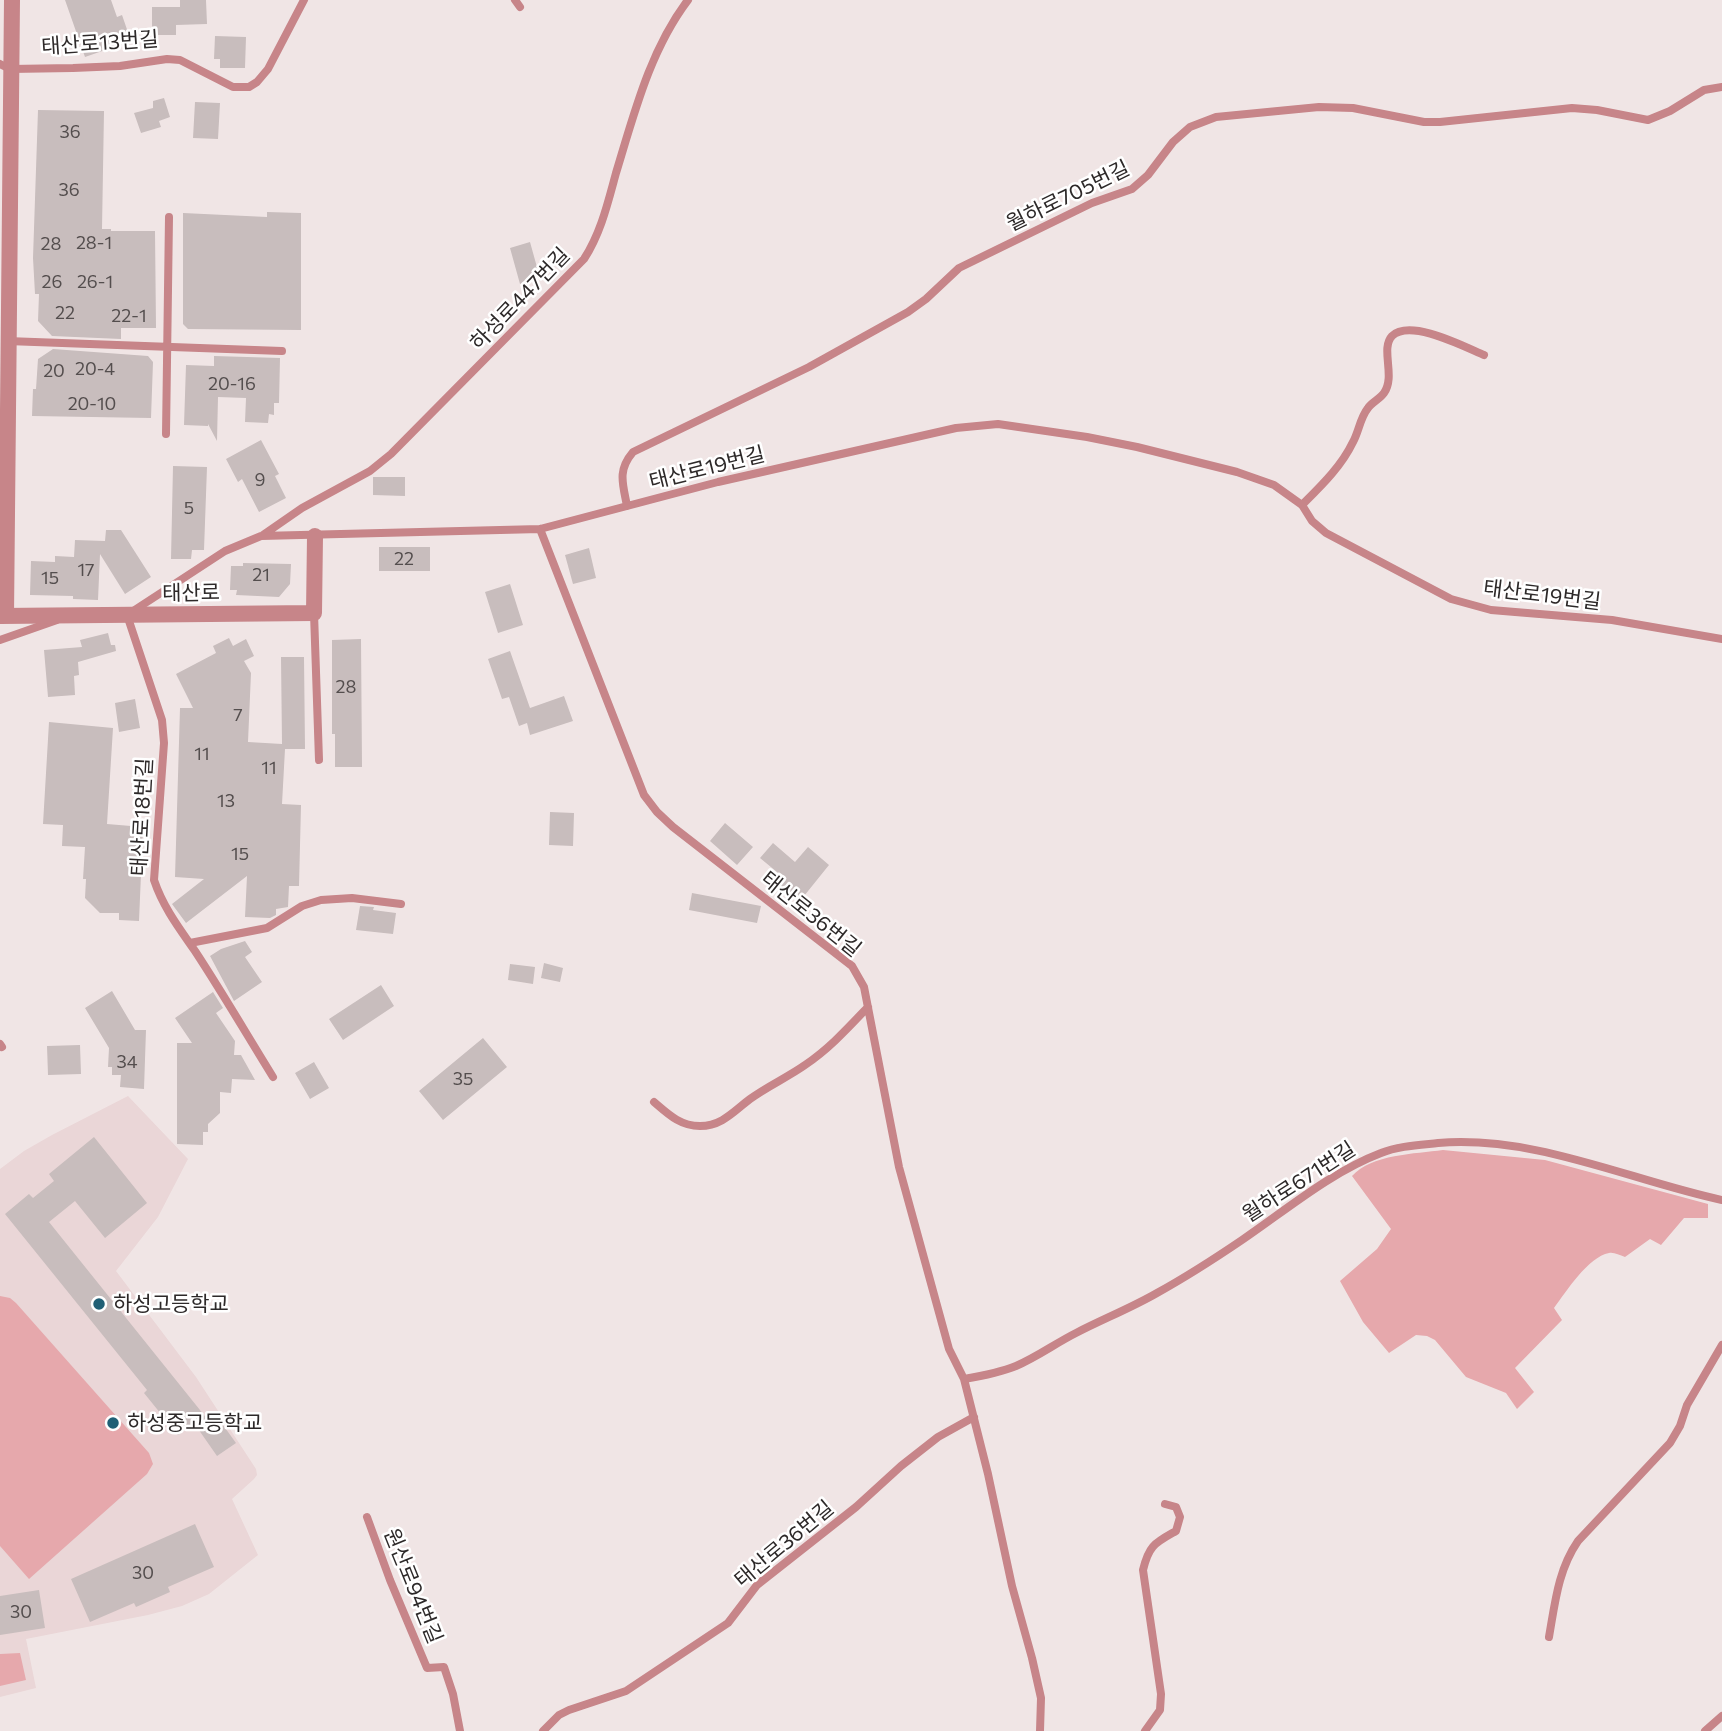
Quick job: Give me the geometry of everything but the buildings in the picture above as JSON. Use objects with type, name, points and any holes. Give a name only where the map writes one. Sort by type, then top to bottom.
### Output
[{"type":"street","name":"태산로13번길","points":[[3,616],[7,341],[5,66],[12,0]]},
{"type":"street","points":[[314,613],[315,536]]},
{"type":"street","name":"태산로","points":[[3,616],[314,613]]},
{"type":"lane","name":"태산로13번길","points":[[5,66],[120,66],[167,59],[189,63],[233,87],[249,87],[268,69],[304,0]]},
{"type":"lane","name":"하성로447번길","points":[[261,536],[302,508],[347,486],[391,454],[584,258],[600,227],[657,51],[688,0]]},
{"type":"lane","name":"월하로705번길","points":[[627,506],[622,475],[624,463],[633,452],[809,367],[908,312],[959,268],[1092,203],[1132,189],[1148,175],[1173,142],[1190,127],[1216,117],[1319,107],[1376,111],[1424,122],[1572,108],[1648,120],[1671,111],[1704,90],[1722,87]]},
{"type":"lane","points":[[166,434],[169,217]]},
{"type":"lane","points":[[1302,505],[1342,462],[1355,440],[1361,419],[1369,406],[1384,394],[1389,379],[1386,347],[1392,336],[1405,330],[1422,331],[1484,355]]},
{"type":"lane","points":[[7,341],[282,351]]},
{"type":"lane","name":"태산로19번길","points":[[127,615],[225,551],[261,536],[540,529],[718,482],[956,428],[999,424],[1125,444],[1237,472],[1274,485],[1302,505],[1312,521],[1335,539],[1451,599],[1491,610],[1612,620],[1722,639]]},
{"type":"lane","name":"태산로36번길","points":[[540,529],[644,795],[673,827],[852,967],[864,987],[902,1178],[948,1349],[964,1378],[1012,1586],[1032,1658],[1041,1698],[1040,1731]]},
{"type":"lane","points":[[314,613],[318,760]]},
{"type":"lane","name":"태산로","points":[[0,640],[70,615]]},
{"type":"lane","name":"태산로18번길","points":[[127,615],[162,720],[164,743],[154,880],[160,898],[274,1077]]},
{"type":"lane","points":[[190,943],[267,928],[302,906],[321,900],[352,898],[401,904]]},
{"type":"lane","points":[[654,1102],[673,1119],[687,1125],[703,1126],[720,1122],[750,1099],[807,1064],[834,1043],[868,1007]]},
{"type":"lane","name":"월하로671번길","points":[[964,1378],[992,1374],[1017,1365],[1155,1295],[1359,1163],[1383,1152],[1441,1143],[1510,1147],[1594,1164],[1674,1190],[1722,1200]]},
{"type":"lane","points":[[1549,1637],[1559,1582],[1568,1555],[1670,1443],[1722,1345]]},
{"type":"lane","name":"태산로36번길","points":[[543,1731],[559,1715],[569,1710],[626,1691],[728,1623],[757,1585],[856,1507],[938,1437],[974,1418]]},
{"type":"lane","points":[[1145,1731],[1160,1710],[1161,1694],[1143,1570],[1147,1552],[1176,1531],[1180,1517],[1176,1507],[1165,1504]]},
{"type":"lane","name":"원산로94번길","points":[[367,1517],[427,1668],[444,1667],[453,1694],[460,1731]]},
{"type":"lane","points":[[1706,1731],[1722,1716]]},
{"type":"shaded area","name":"하성중고등학교","points":[[128,1096],[188,1159],[158,1217],[116,1271],[196,1377],[256,1469],[257,1475],[254,1479],[232,1499],[258,1555],[209,1594],[182,1606],[26,1639],[36,1688],[0,1697],[0,1169],[52,1135]]},
{"type":"shaded area","points":[[1443,1150],[1545,1160],[1708,1204],[1708,1218],[1684,1218],[1661,1245],[1650,1239],[1625,1257],[1609,1253],[1586,1268],[1554,1308],[1562,1320],[1515,1368],[1534,1392],[1517,1409],[1506,1393],[1466,1377],[1435,1340],[1427,1336],[1416,1335],[1389,1353],[1363,1322],[1340,1281],[1377,1249],[1391,1229],[1352,1176],[1382,1159]]},
{"type":"shaded area","points":[[0,1296],[10,1298],[16,1303],[149,1453],[153,1464],[147,1474],[29,1579],[0,1546]]},
{"type":"shaded area","points":[[20,1653],[26,1680],[0,1686],[0,1654]]},
{"type":"place","name":"하성고등학교","points":[[99,1304]]},
{"type":"place","name":"하성중고등학교","points":[[113,1423]]}]
